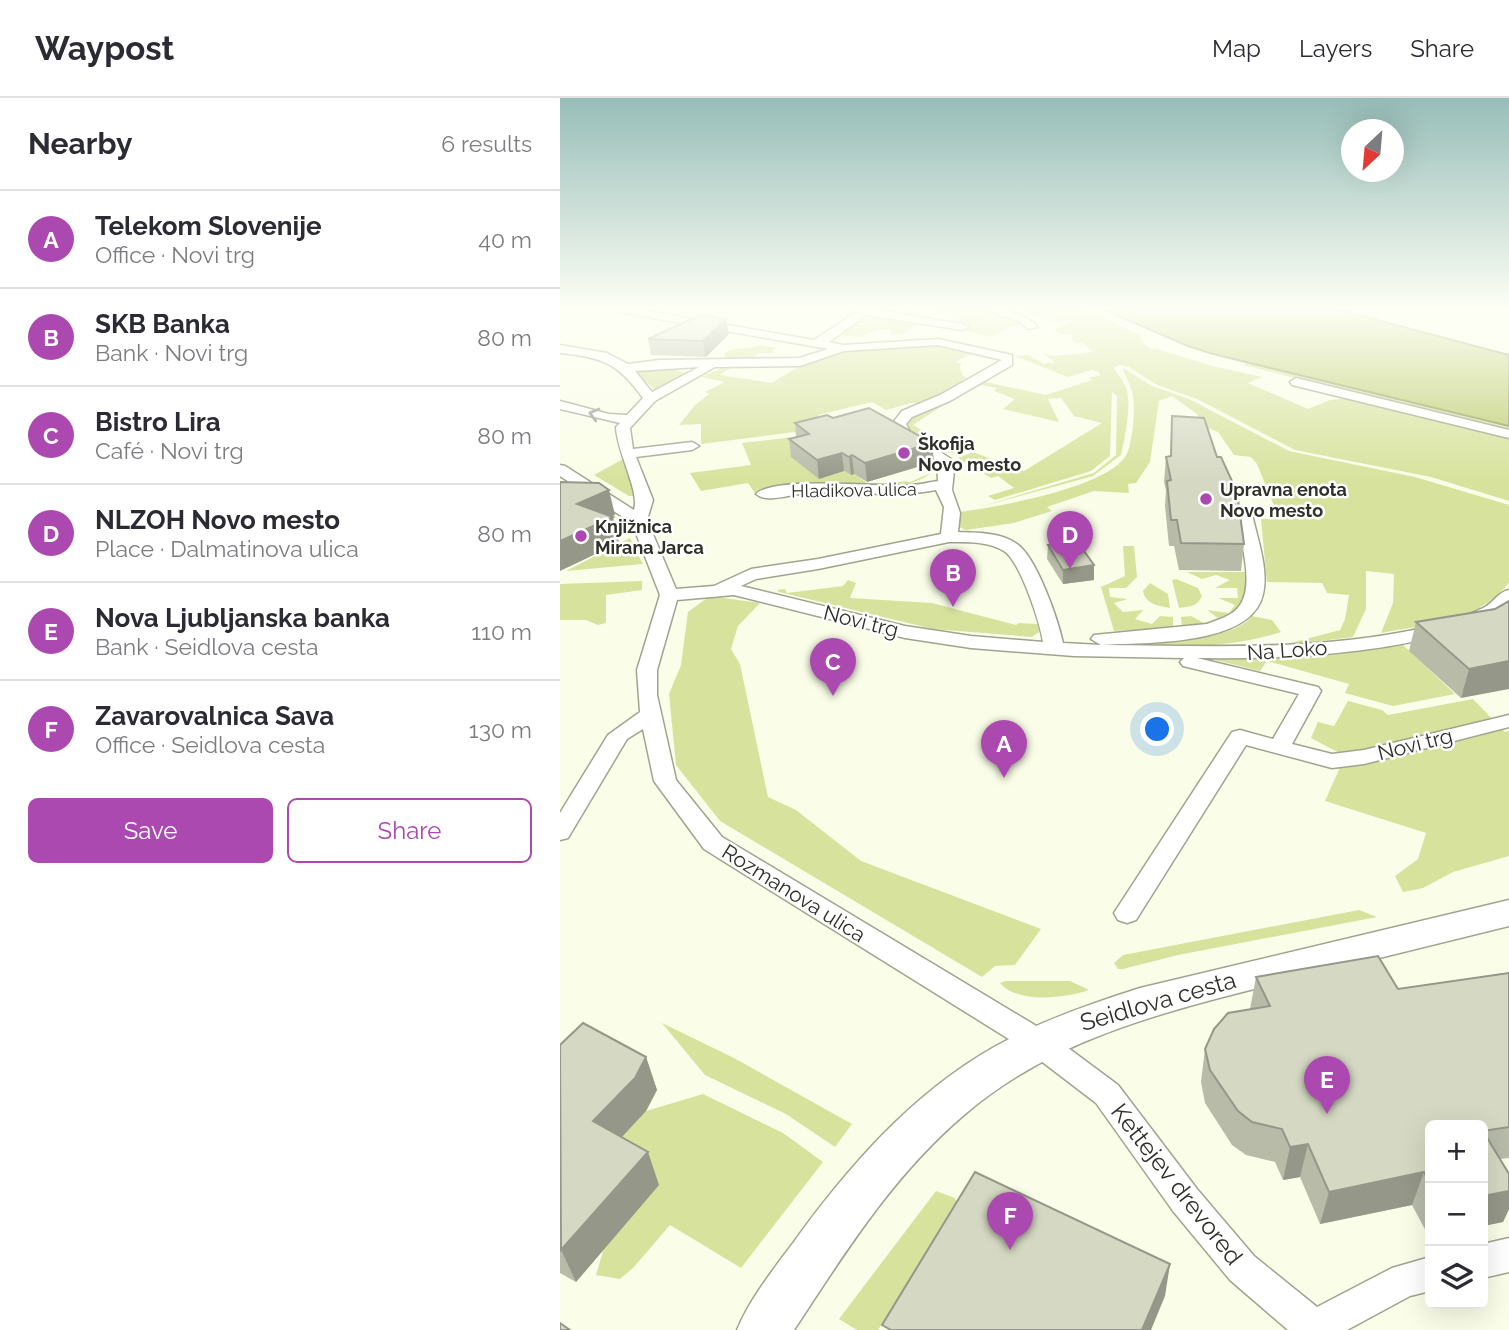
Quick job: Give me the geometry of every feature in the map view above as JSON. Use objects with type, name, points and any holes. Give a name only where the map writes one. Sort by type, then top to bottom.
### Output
[{"type":"street","points":[[625,366],[650,398]]},
{"type":"street","points":[[628,368],[640,366]]},
{"type":"street","points":[[639,520],[646,500],[627,454],[622,433],[628,419],[650,398],[710,366]]},
{"type":"street","points":[[949,537],[953,512],[944,484],[947,471],[944,459],[905,435],[899,424],[903,418],[998,366]]},
{"type":"street","points":[[1296,382],[1509,434]]},
{"type":"street","points":[[560,405],[609,418],[628,419]]},
{"type":"street","points":[[887,417],[903,418]]},
{"type":"street","points":[[627,454],[692,446]]},
{"type":"street","points":[[560,469],[639,520],[669,595]]},
{"type":"street","name":"Hladikova ulica","points":[[764,494],[808,488],[911,490],[944,484]]},
{"type":"street","points":[[573,499],[612,501]]},
{"type":"street","points":[[720,590],[751,574],[949,537],[987,538],[1012,548],[1024,565],[1050,625],[1054,648],[1070,642],[1206,631],[1241,618],[1254,595],[1244,514]]},
{"type":"street","name":"Novi trg","points":[[669,595],[720,590],[760,596],[905,632],[971,642],[1054,648]]},
{"type":"street","name":"Rozmanova ulica","points":[[669,595],[647,670],[647,695],[665,781],[686,811],[713,843],[1038,1042]]},
{"type":"street","name":"Na Loko","points":[[1054,648],[1257,653],[1312,650],[1420,635],[1486,615],[1509,595]]},
{"type":"street","points":[[1126,650],[1209,665],[1311,691],[1279,748]]},
{"type":"street","points":[[560,832],[619,735],[651,714]]},
{"type":"street","name":"Novi trg","points":[[1127,914],[1240,737],[1332,761],[1364,757],[1509,721]]},
{"type":"street","name":"Seidlova cesta","points":[[763,1330],[828,1236],[890,1157],[950,1100],[1038,1042],[1132,1004],[1509,913]]},
{"type":"street","name":"Kettejev drevored","points":[[1038,1042],[1107,1094],[1185,1200],[1242,1268],[1315,1329],[1405,1280],[1425,1275]]},
{"type":"street","points":[[1488,1260],[1509,1255]]},
{"type":"shaded area","points":[[739,366],[732,367],[720,375],[772,383],[801,366],[960,366],[962,375],[967,378],[961,381],[965,383],[923,404],[911,403],[886,410],[872,402],[818,415],[834,427],[701,444],[701,424],[679,425],[695,405],[709,394],[705,392],[725,382],[701,377],[724,367]]},
{"type":"shaded area","points":[[1041,366],[1117,366],[1114,368],[1128,394],[1121,455],[1093,476],[979,507],[1094,473],[1116,455],[1117,396],[1112,392],[1110,456],[1091,471],[995,500],[988,496],[1014,488],[998,476],[991,478],[958,458],[973,452],[1024,471],[1102,423],[1074,416],[1061,398],[1048,399],[1059,422],[1003,409],[1015,399],[994,391],[997,388],[976,384],[981,381],[1046,395],[1092,380],[1089,377],[1100,376],[1099,372],[1092,370],[1068,377]]},
{"type":"shaded area","points":[[1126,366],[1214,366],[1262,377],[1248,383],[1308,409],[1330,400],[1349,398],[1509,437],[1509,501],[1431,477],[1295,450],[1197,399],[1157,385]]},
{"type":"shaded area","points":[[1249,366],[1262,366],[1509,426],[1509,432]]},
{"type":"shaded area","points":[[1264,366],[1509,366],[1509,426]]},
{"type":"shaded area","points":[[1123,368],[1152,386],[1189,399],[1289,451],[1415,477],[1509,505],[1509,583],[1496,597],[1481,607],[1451,620],[1381,633],[1393,603],[1394,574],[1366,571],[1366,609],[1353,637],[1279,646],[1340,630],[1345,619],[1349,595],[1327,593],[1322,583],[1267,582],[1261,519],[1279,518],[1257,464],[1251,457],[1234,455],[1218,432],[1202,426],[1197,414],[1172,396],[1159,401],[1150,462],[1136,483],[1128,484],[1129,493],[1094,491],[1047,507],[1052,511],[1014,523],[966,530],[959,527],[960,512],[1053,493],[1102,475],[1119,464],[1128,451],[1134,413],[1132,392]]},
{"type":"shaded area","points":[[676,370],[689,374],[656,391],[636,372]]},
{"type":"shaded area","points":[[968,389],[913,425],[963,454],[943,452],[908,429],[907,422],[917,413]]},
{"type":"shaded area","points":[[802,436],[819,479],[844,471],[869,484],[879,485],[910,482],[931,473],[917,481],[886,487],[819,484],[755,493],[748,483],[701,491],[690,473],[751,465],[742,443]]},
{"type":"shaded area","points":[[623,459],[639,493],[635,496],[629,496],[594,475]]},
{"type":"shaded area","points":[[630,538],[643,564],[566,571]]},
{"type":"shaded area","points":[[1123,546],[1134,546],[1137,577],[1126,588],[1109,588],[1110,597],[1128,599],[1114,603],[1123,612],[1143,610],[1135,619],[1152,624],[1160,616],[1173,617],[1173,628],[1114,631],[1101,587],[1125,576]]},
{"type":"shaded area","points":[[1187,572],[1245,572],[1249,589],[1247,599],[1241,608],[1224,619],[1182,628],[1181,617],[1191,616],[1204,623],[1218,618],[1207,610],[1229,613],[1235,605],[1218,598],[1238,598],[1237,588],[1215,588],[1230,580],[1216,575],[1202,579]]},
{"type":"shaded area","points":[[1176,579],[1198,588],[1202,596],[1196,604],[1179,608],[1172,580]]},
{"type":"shaded area","points":[[848,580],[856,583],[850,598],[932,603],[1016,625],[1038,624],[1039,632],[1032,637],[933,629],[779,592],[777,590],[785,589],[787,593],[843,586]]},
{"type":"shaded area","points":[[642,581],[642,590],[606,595],[606,623],[598,625],[586,620],[560,620],[560,584]]},
{"type":"shaded area","points":[[1150,583],[1168,594],[1170,608],[1153,604],[1147,599],[1143,591]]},
{"type":"shaded area","points":[[707,598],[760,603],[738,626],[731,649],[740,664],[768,797],[796,810],[861,861],[1041,929],[1015,965],[995,966],[982,977],[720,821],[676,765],[669,694],[681,665],[688,612]]},
{"type":"shaded area","points":[[1252,616],[1272,620],[1281,632],[1218,644],[1111,644],[1207,636],[1226,632]]},
{"type":"shaded area","points":[[1401,643],[1455,694],[1393,706],[1345,693],[1349,684],[1267,661],[1260,671],[1199,656],[1281,657]]},
{"type":"shaded area","points":[[1473,699],[1505,732],[1509,731],[1509,856],[1453,872],[1423,888],[1403,892],[1395,876],[1418,859],[1426,833],[1325,801],[1345,756],[1311,738],[1318,722],[1334,726],[1348,701],[1382,710],[1388,715]]},
{"type":"shaded area","points":[[1359,910],[1377,917],[1178,955],[1123,969],[1118,969],[1114,963],[1123,955]]},
{"type":"shaded area","points":[[1070,981],[1089,990],[1056,997],[1030,997],[1008,990],[1000,983]]},
{"type":"shaded area","points":[[662,1023],[732,1057],[852,1124],[835,1147],[786,1114],[705,1075]]},
{"type":"shaded area","points":[[703,1094],[783,1133],[823,1162],[741,1268],[670,1225],[634,1267],[620,1279],[596,1275],[604,1248],[606,1154],[646,1111]]},
{"type":"shaded area","points":[[936,1191],[955,1198],[958,1206],[878,1330],[857,1330],[839,1319]]},
{"type":"building","points":[[869,408],[932,443],[865,463],[852,455],[849,457],[842,453],[817,460],[789,439],[809,434],[795,423],[827,415],[833,418]]},
{"type":"building","name":"Upravna enota Novo mesto","points":[[1172,416],[1204,418],[1217,457],[1221,457],[1237,492],[1244,544],[1181,543],[1177,520],[1171,520],[1167,481],[1171,480],[1166,457],[1171,456]]},
{"type":"building","points":[[560,482],[599,483],[609,490],[577,504],[613,517],[560,541]]},
{"type":"building","points":[[1077,541],[1094,565],[1063,570],[1048,545]]},
{"type":"building","points":[[1509,601],[1509,661],[1469,669],[1416,622],[1495,609]]},
{"type":"building","points":[[1378,956],[1398,989],[1509,973],[1509,1127],[1488,1130],[1488,1120],[1425,1120],[1425,1174],[1424,1172],[1329,1192],[1308,1144],[1290,1147],[1282,1129],[1252,1122],[1238,1111],[1210,1070],[1205,1049],[1214,1029],[1228,1013],[1270,1006],[1256,977]]},
{"type":"building","points":[[583,1023],[646,1057],[635,1078],[593,1121],[648,1152],[561,1250],[560,1045]]},
{"type":"building","points":[[1488,1139],[1509,1174],[1509,1191],[1488,1195]]},
{"type":"building","points":[[975,1172],[1170,1264],[1142,1330],[891,1330],[882,1325]]},
{"type":"building","points":[[560,1323],[570,1330],[560,1330]]},
{"type":"place","name":"Škofija Novo mesto","points":[[904,453]]},
{"type":"place","name":"Upravna enota Novo mesto","points":[[1206,499]]},
{"type":"place","name":"Knjižnica Mirana Jarca","points":[[581,536]]},
{"type":"place","name":"NLZOH Novo mesto","points":[[1070,569]]},
{"type":"place","name":"SKB Banka","points":[[953,607]]},
{"type":"place","name":"Bistro Lira","points":[[833,696]]},
{"type":"place","name":"Telekom Slovenije","points":[[1004,778]]},
{"type":"place","name":"Nova Ljubljanska banka","points":[[1327,1114]]},
{"type":"place","name":"Zavarovalnica Sava","points":[[1010,1250]]}]
